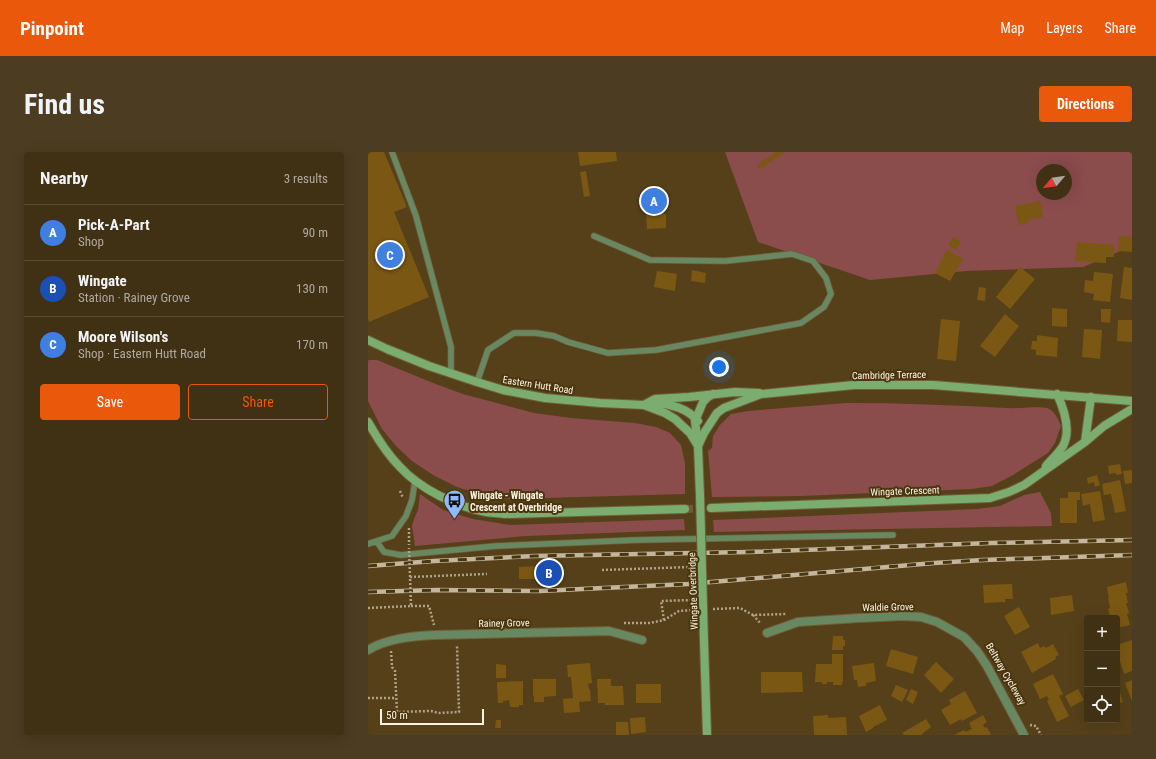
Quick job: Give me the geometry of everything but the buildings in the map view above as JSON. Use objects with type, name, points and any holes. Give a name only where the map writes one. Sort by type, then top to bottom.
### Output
[{"type":"street","name":"Eastern Hutt Road","points":[[370,344],[476,382],[503,390],[545,398],[600,403],[647,403],[678,406],[696,419],[704,432]]},
{"type":"street","name":"Cambridge Terrace","points":[[698,446],[704,432],[717,413],[724,408],[761,394],[854,385],[933,384],[1132,401]]},
{"type":"street","points":[[647,403],[655,399],[735,392],[761,394]]},
{"type":"street","points":[[698,446],[695,421],[703,402],[713,394]]},
{"type":"street","points":[[1036,477],[1062,447],[1067,432],[1063,407],[1057,394]]},
{"type":"street","points":[[1084,442],[1092,397]]},
{"type":"street","name":"Eastern Hutt Road","points":[[647,403],[675,419],[690,433],[698,446]]},
{"type":"street","name":"Wingate Crescent","points":[[711,508],[990,498],[1024,485],[1104,426],[1132,409]]},
{"type":"street","points":[[368,422],[388,453],[415,481],[431,491],[466,507],[505,514],[685,509]]},
{"type":"street","name":"Wingate Overbridge","points":[[698,446],[707,735]]},
{"type":"street","name":"Waldie Grove","points":[[767,633],[805,621],[904,616],[921,617],[936,622],[964,637],[977,651],[987,666],[1024,735]]},
{"type":"street","name":"Rainey Grove","points":[[368,650],[391,641],[414,636],[436,635],[609,631],[642,640]]},
{"type":"lane","points":[[392,152],[416,216],[451,347],[451,373]]},
{"type":"lane","points":[[476,382],[488,350],[514,333],[536,333],[554,336],[568,342],[608,353],[656,350],[801,323],[824,307],[831,294],[826,278],[813,261],[792,254],[725,260],[650,260],[594,236]]},
{"type":"lane","points":[[368,544],[392,536],[406,516],[412,500],[415,481]]},
{"type":"lane","points":[[377,542],[384,552],[401,554],[496,546],[637,540],[811,538],[893,535]]},
{"type":"path","points":[[409,527],[411,606]]},
{"type":"path","points":[[602,570],[691,567]]},
{"type":"path","points":[[410,576],[487,574]]},
{"type":"path","points":[[664,620],[661,601],[693,600]]},
{"type":"path","points":[[368,608],[429,606],[436,635]]},
{"type":"path","points":[[740,608],[753,615],[787,614]]},
{"type":"path","points":[[391,641],[392,668],[395,671],[397,712],[459,712],[456,635]]},
{"type":"path","points":[[368,698],[396,698]]},
{"type":"path","points":[[1026,724],[1036,726],[1041,735]]},
{"type":"shaded area","points":[[725,152],[1132,152],[1132,246],[1083,267],[966,271],[870,280],[758,242]]},
{"type":"shaded area","points":[[369,360],[377,360],[463,394],[534,413],[571,418],[635,423],[656,427],[670,433],[681,445],[685,463],[685,494],[507,499],[480,494],[457,487],[433,475],[412,461],[396,446],[382,429],[368,401]]},
{"type":"shaded area","points":[[846,403],[926,404],[1011,408],[1043,407],[1052,411],[1061,426],[1055,443],[1048,453],[992,486],[972,489],[801,496],[712,497],[708,451],[712,448],[713,436],[720,425],[731,414],[748,411]]},
{"type":"shaded area","points":[[1040,492],[1051,513],[1052,526],[714,532],[713,520],[977,509],[1000,506],[1024,495]]},
{"type":"shaded area","points":[[420,494],[443,510],[473,519],[510,525],[684,519],[685,530],[526,536],[415,546],[412,526],[418,510]]},
{"type":"tunnel","points":[[685,509],[711,508]]},
{"type":"railway","points":[[368,566],[535,556],[748,552],[991,543],[1132,540]]},
{"type":"railway","points":[[368,592],[437,590],[540,591],[688,584],[934,563],[1132,555]]},
{"type":"place","name":"Pick-A-Part","points":[[654,201]]},
{"type":"place","name":"Moore Wilson's","points":[[390,255]]},
{"type":"place","name":"Wingate - Wingate Crescent at Overbridge","points":[[455,520]]},
{"type":"place","name":"Wingate","points":[[549,573]]}]
